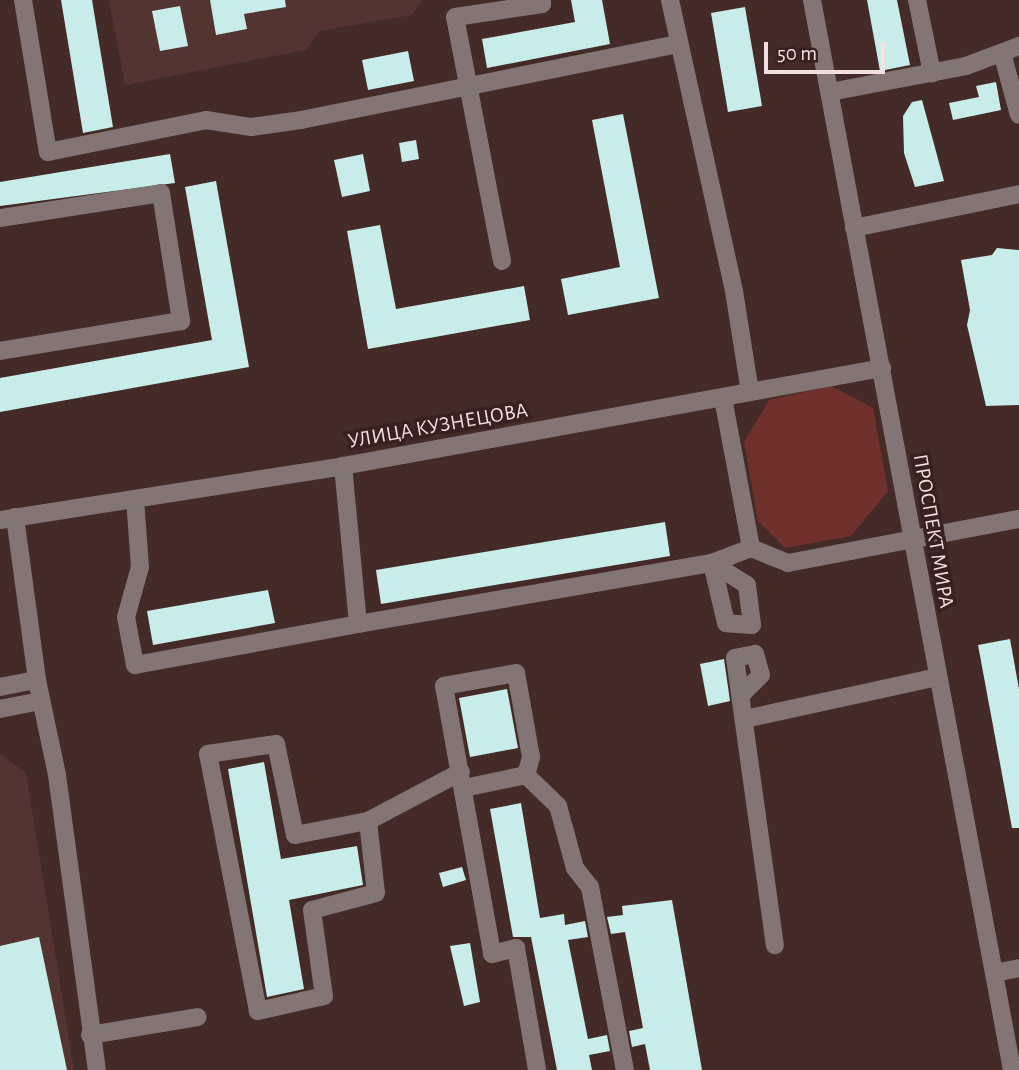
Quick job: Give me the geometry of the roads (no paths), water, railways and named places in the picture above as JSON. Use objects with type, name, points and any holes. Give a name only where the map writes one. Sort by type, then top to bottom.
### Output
[{"type":"street","points":[[23,0],[48,152],[206,120],[251,127],[301,120],[467,83],[678,44]]},
{"type":"street","points":[[502,261],[454,8],[542,4],[542,0]]},
{"type":"street","points":[[670,0],[734,291],[750,392]]},
{"type":"street","name":"ПРОСПЕКТ МИРА","points":[[812,0],[1012,1070]]},
{"type":"street","points":[[917,0],[932,73]]},
{"type":"street","points":[[830,92],[932,73],[1019,46]]},
{"type":"street","points":[[1002,53],[1019,115]]},
{"type":"street","points":[[0,218],[161,193],[181,321],[0,351]]},
{"type":"street","points":[[854,228],[1019,194]]},
{"type":"street","name":"УЛИЦА КУЗНЕЦОВА","points":[[7,519],[343,466],[882,368]]},
{"type":"street","points":[[723,398],[751,548]]},
{"type":"street","points":[[343,466],[358,624]]},
{"type":"street","points":[[135,499],[140,567],[126,617],[135,665],[712,563],[751,548],[788,563],[1019,519]]},
{"type":"street","points":[[7,519],[9,555],[57,775],[96,1070]]},
{"type":"street","points":[[526,775],[531,757],[516,673],[444,686],[463,780],[492,954],[516,948],[537,1070]]},
{"type":"street","points":[[745,719],[937,677]]},
{"type":"street","points":[[0,687],[37,680]]},
{"type":"street","points":[[741,695],[775,945]]},
{"type":"street","points":[[0,709],[40,701]]},
{"type":"street","points":[[368,821],[376,893],[312,909],[324,996],[258,1011],[208,754],[276,744],[295,835],[368,821],[463,780],[526,775],[558,806],[575,868],[590,887],[625,1070]]},
{"type":"street","points":[[994,973],[1019,968]]},
{"type":"street","points":[[90,1035],[198,1017]]}]
